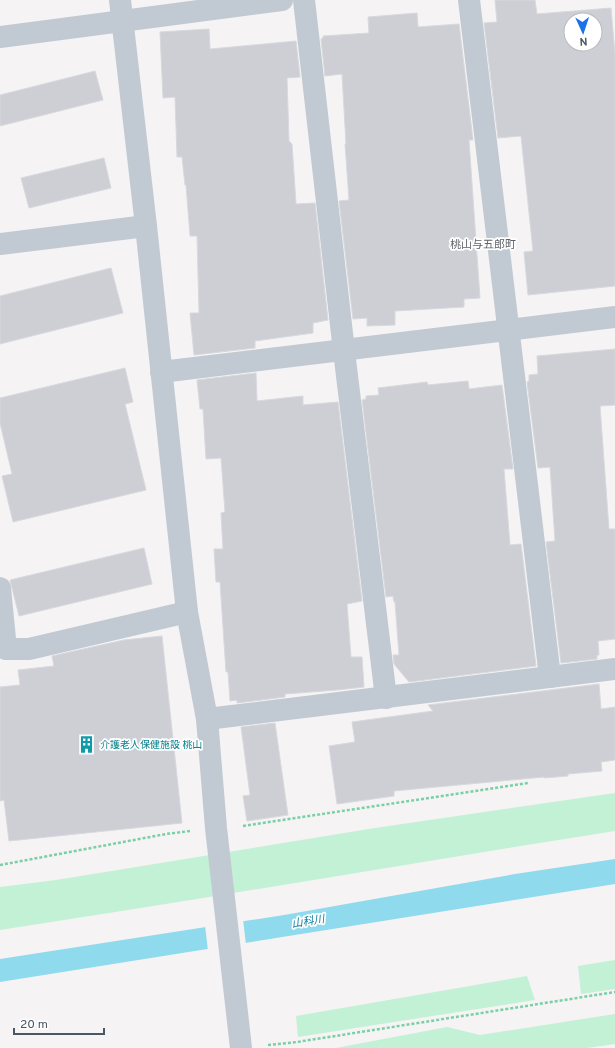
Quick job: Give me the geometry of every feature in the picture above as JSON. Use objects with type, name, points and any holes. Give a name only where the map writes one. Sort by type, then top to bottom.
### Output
[{"type":"street","points":[[0,37],[121,10],[282,0]]},
{"type":"street","points":[[304,0],[344,351],[386,698]]},
{"type":"street","points":[[469,0],[550,677]]},
{"type":"street","points":[[121,10],[146,226],[187,612],[207,719],[217,836],[240,1041]]},
{"type":"street","points":[[0,244],[146,226]]},
{"type":"street","points":[[161,372],[615,317]]},
{"type":"street","points":[[0,588],[3,647],[29,649],[187,612]]},
{"type":"street","points":[[207,719],[615,669]]},
{"type":"path","points":[[251,825],[528,783]]},
{"type":"path","points":[[0,865],[166,834]]},
{"type":"path","points":[[268,1046],[615,992]]},
{"type":"green space","points":[[615,793],[615,831],[0,930],[0,887],[56,880],[375,828]]},
{"type":"green space","points":[[615,960],[615,989],[581,994],[578,966]]},
{"type":"green space","points":[[527,976],[535,1000],[298,1037],[296,1016]]},
{"type":"green space","points":[[615,1014],[615,1044],[587,1048],[336,1048],[447,1027],[480,1035]]},
{"type":"water","name":"山科川","points":[[615,859],[615,884],[0,982],[0,959],[284,915],[515,874]]},
{"type":"pier","points":[[243,919],[246,945],[208,951],[205,925]]},
{"type":"building","points":[[495,0],[535,0],[537,14],[611,8],[615,54],[615,286],[528,295],[524,252],[533,251],[521,136],[498,138],[484,23],[497,22]]},
{"type":"building","points":[[417,13],[418,27],[459,24],[473,140],[469,140],[480,298],[464,299],[464,307],[395,311],[395,325],[367,326],[367,318],[353,319],[339,201],[349,200],[342,74],[325,76],[321,39],[323,36],[369,33],[368,17]]},
{"type":"building","points":[[209,29],[210,49],[296,41],[300,77],[287,78],[289,141],[292,144],[296,204],[315,203],[328,320],[313,323],[313,333],[255,341],[255,348],[194,355],[190,313],[199,313],[197,236],[190,236],[182,157],[177,157],[175,97],[163,98],[160,32]]},
{"type":"building","points":[[95,71],[103,100],[0,126],[0,95]]},
{"type":"building","points":[[104,158],[111,188],[29,208],[21,178]]},
{"type":"building","points":[[111,268],[123,313],[0,344],[0,296]]},
{"type":"building","points":[[615,349],[615,405],[600,406],[609,529],[615,529],[615,639],[598,641],[599,655],[597,655],[597,659],[561,663],[546,542],[555,541],[550,467],[538,468],[527,382],[529,381],[529,375],[538,374],[537,356]]},
{"type":"building","points":[[125,368],[133,402],[125,404],[146,490],[13,522],[2,476],[12,474],[0,423],[0,398]]},
{"type":"building","points":[[256,373],[257,401],[303,396],[303,405],[338,402],[362,601],[347,604],[351,657],[362,657],[364,687],[285,694],[285,697],[237,703],[237,700],[230,701],[228,672],[226,672],[220,582],[216,582],[214,549],[223,549],[221,513],[225,512],[221,458],[206,459],[203,409],[200,409],[197,380]]},
{"type":"building","points":[[468,381],[469,389],[502,385],[513,469],[504,469],[510,545],[521,544],[536,666],[409,682],[394,664],[393,655],[399,655],[395,602],[393,596],[386,597],[362,400],[366,399],[366,396],[379,395],[378,388],[427,382],[428,385]]},
{"type":"building","points":[[144,548],[152,584],[19,616],[10,580]]},
{"type":"building","name":"介護老人保健施設 桃山","points":[[162,636],[182,823],[9,841],[4,800],[0,801],[0,687],[20,685],[18,670],[54,666],[52,656],[124,640]]},
{"type":"building","points":[[599,684],[601,709],[615,707],[615,760],[601,762],[602,771],[568,774],[568,776],[394,791],[394,796],[337,804],[329,746],[355,742],[352,722],[433,711],[428,705]]},
{"type":"building","points":[[275,723],[288,815],[247,821],[243,796],[250,795],[241,727]]},
{"type":"place","name":"介護老人保健施設 桃山","points":[[87,744]]},
{"type":"district","name":"桃山与五郎町","points":[[483,244]]}]
